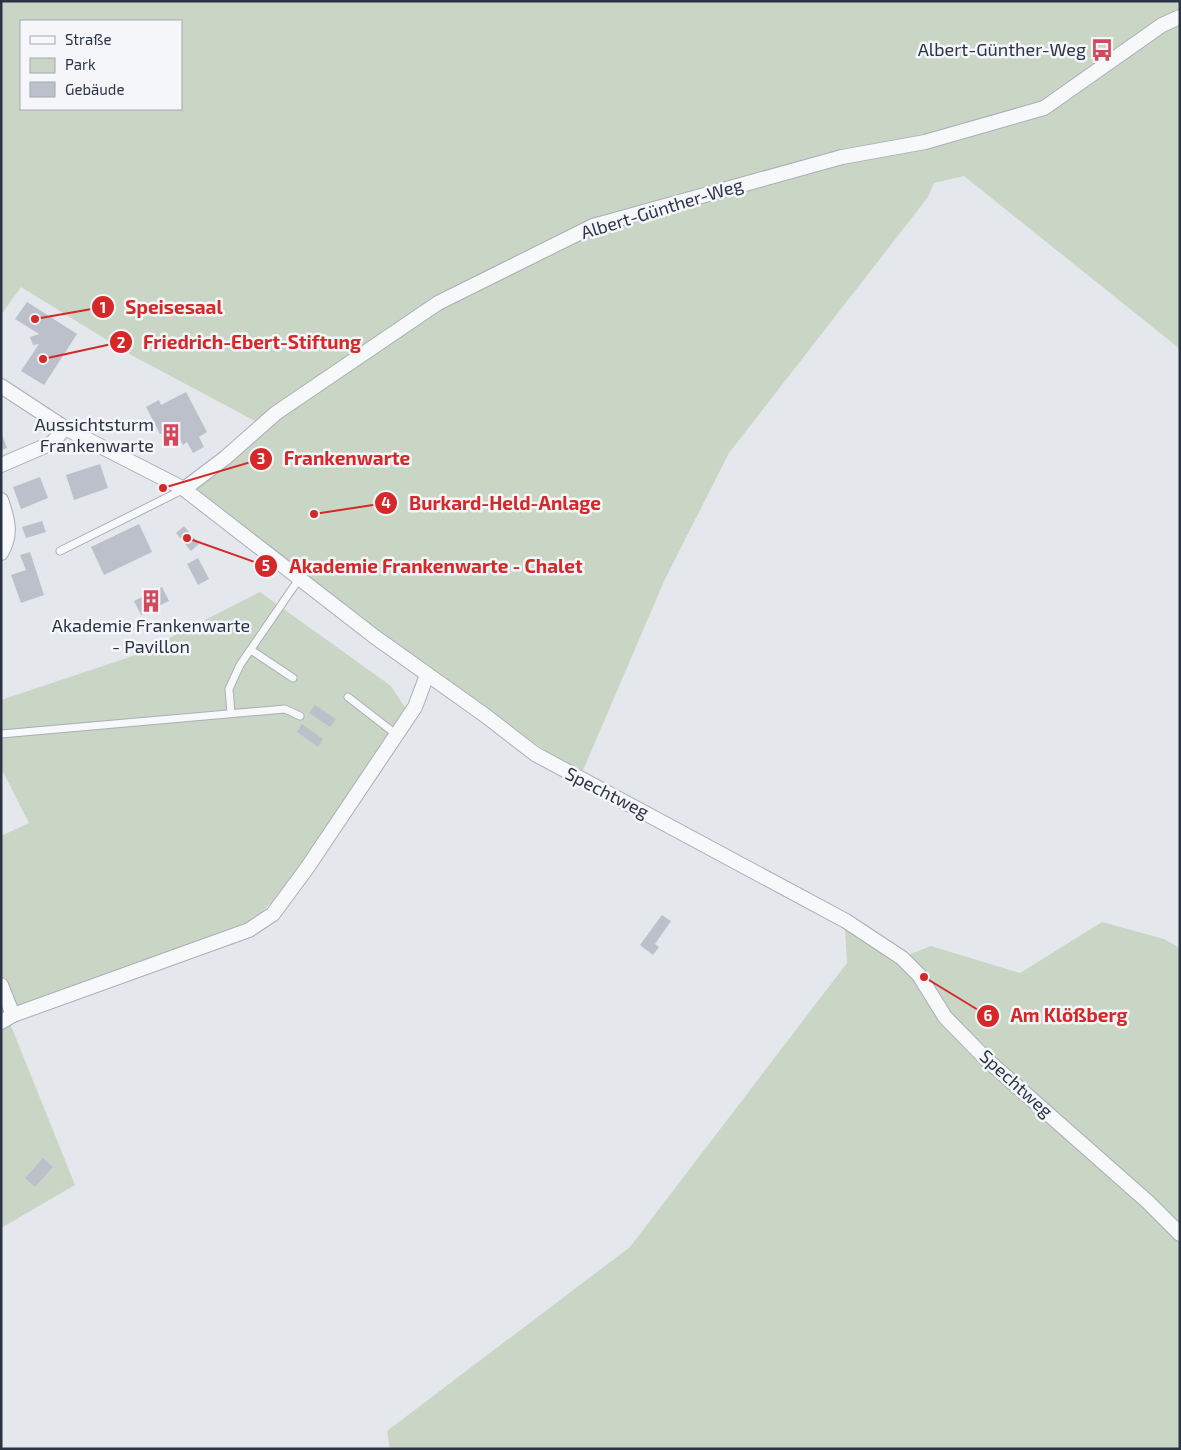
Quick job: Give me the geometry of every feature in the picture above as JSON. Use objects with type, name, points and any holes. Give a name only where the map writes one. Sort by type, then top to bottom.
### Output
[{"type":"street","name":"Albert-Günther-Weg","points":[[184,489],[225,458],[276,413],[438,303],[594,226],[842,157],[925,142],[1044,108],[1162,25],[1180,17]]},
{"type":"street","name":"Spechtweg","points":[[1,386],[64,428],[184,489],[299,578],[535,754],[846,921],[902,958],[920,975],[945,1017],[986,1059],[1148,1202],[1180,1234]]},
{"type":"street","points":[[1,465],[52,443],[64,428]]},
{"type":"street","points":[[1,500],[6,516],[8,541],[1,553]]},
{"type":"street","points":[[1,985],[7,1018],[249,930],[273,914],[307,868],[397,735],[415,707],[428,675]]},
{"type":"lane","points":[[60,551],[184,489]]},
{"type":"lane","points":[[231,713],[229,689],[240,665],[299,578]]},
{"type":"lane","points":[[251,650],[293,678]]},
{"type":"lane","points":[[348,697],[397,735]]},
{"type":"lane","points":[[1,734],[285,709],[300,716]]},
{"type":"green space","points":[[1,1],[1180,1],[1180,349],[964,176],[934,183],[928,197],[729,453],[665,579],[581,775],[432,673],[193,489],[257,422],[133,356],[21,287],[1,315]]},
{"type":"green space","points":[[260,592],[391,686],[408,712],[291,882],[260,914],[233,931],[14,1007],[1,976],[1,836],[29,823],[1,768],[1,700],[136,655]]},
{"type":"green space","points":[[1102,922],[1164,939],[1180,948],[1180,1449],[390,1449],[387,1431],[630,1247],[847,963],[845,928],[895,960],[931,946],[1020,973]]},
{"type":"green space","points":[[1,1001],[75,1185],[1,1228]]},
{"type":"building","points":[[27,302],[77,334],[44,385],[21,371],[39,344],[33,345],[30,337],[39,334],[15,319]]},
{"type":"building","points":[[186,392],[207,432],[199,437],[204,447],[193,453],[187,442],[183,445],[179,438],[168,444],[163,433],[160,434],[146,407],[159,400],[161,405]]},
{"type":"building","points":[[1,432],[7,448],[1,450]]},
{"type":"building","points":[[100,464],[108,488],[74,500],[66,475]]},
{"type":"building","points":[[40,477],[48,498],[21,509],[13,487]]},
{"type":"building","points":[[42,521],[46,532],[26,538],[22,527]]},
{"type":"building","points":[[139,524],[152,552],[104,575],[91,547]]},
{"type":"building","points":[[184,526],[199,544],[191,551],[176,533]]},
{"type":"building","points":[[30,552],[44,595],[21,603],[11,575],[26,570],[20,555]]},
{"type":"building","points":[[198,558],[209,579],[198,585],[187,564]]},
{"type":"building","name":"Akademie Frankenwarte - Pavillon","points":[[162,587],[169,601],[141,615],[134,601]]},
{"type":"building","points":[[315,705],[336,719],[330,727],[309,713]]},
{"type":"building","points":[[302,724],[323,739],[318,747],[297,732]]},
{"type":"building","points":[[662,915],[671,921],[655,944],[659,947],[653,955],[640,945]]},
{"type":"building","points":[[43,1158],[53,1167],[35,1187],[25,1178]]},
{"type":"place","name":"Albert-Günther-Weg","points":[[1102,50]]},
{"type":"place","name":"Speisesaal","points":[[35,319]]},
{"type":"place","name":"Friedrich-Ebert-Stiftung","points":[[43,359]]},
{"type":"place","name":"Aussichtsturm Frankenwarte","points":[[171,435]]},
{"type":"place","name":"Frankenwarte","points":[[163,488]]},
{"type":"place","name":"Burkard-Held-Anlage","points":[[314,514]]},
{"type":"place","name":"Akademie Frankenwarte - Chalet","points":[[187,538]]},
{"type":"place","name":"Akademie Frankenwarte - Pavillon","points":[[151,601]]},
{"type":"place","name":"Am Klößberg","points":[[924,977]]}]
